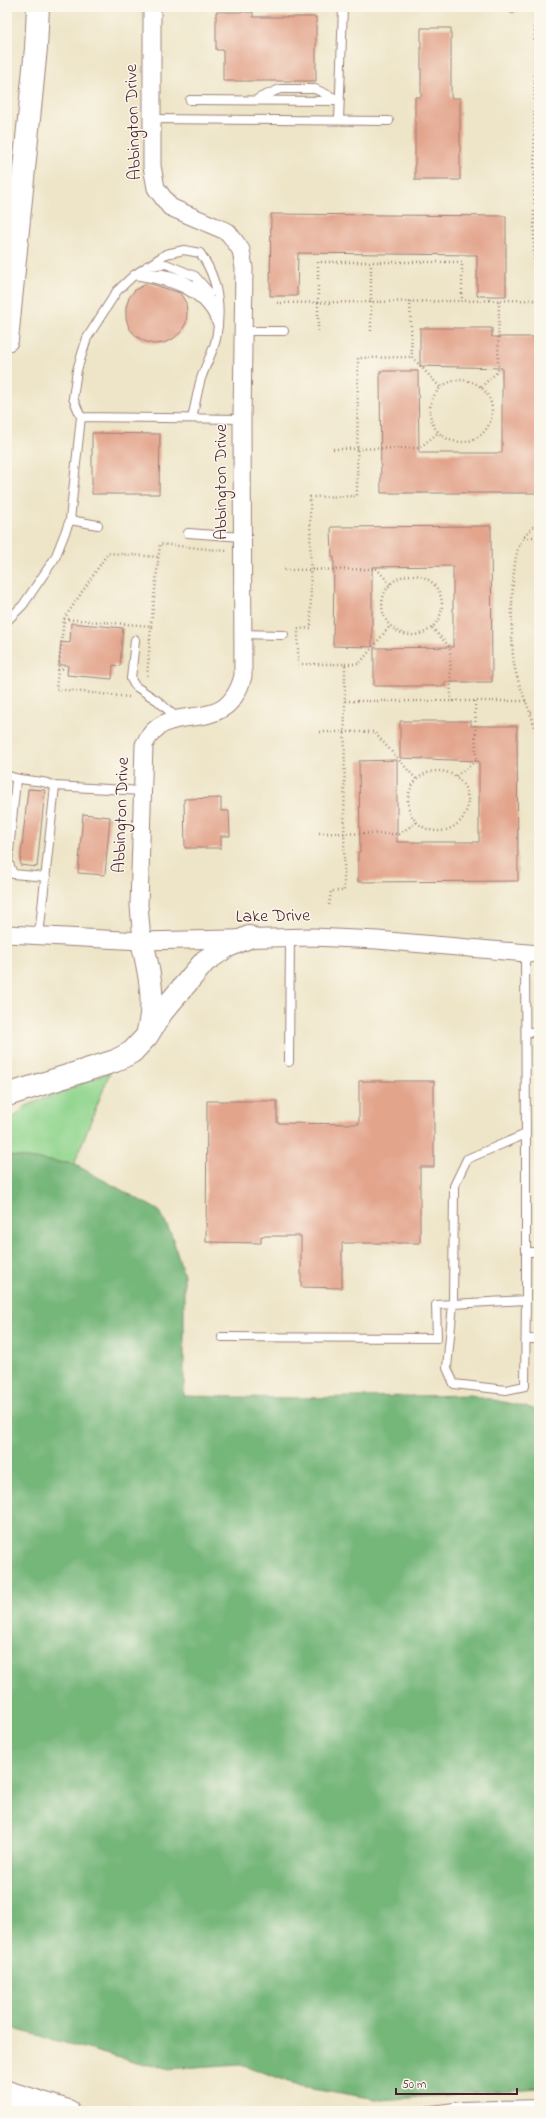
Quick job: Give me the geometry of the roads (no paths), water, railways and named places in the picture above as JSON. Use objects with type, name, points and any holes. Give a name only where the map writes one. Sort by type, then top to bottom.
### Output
[{"type":"highway","points":[[7,340],[33,82],[38,7]]},
{"type":"highway","points":[[33,82],[49,32],[54,7]]},
{"type":"highway","points":[[7,1095],[115,1061],[132,1052],[147,1036],[162,1012],[205,961],[226,947],[249,937]]},
{"type":"highway","points":[[142,941],[151,988],[151,1017],[147,1036]]},
{"type":"highway","points":[[7,2092],[68,2111]]},
{"type":"highway","points":[[7,2110],[13,2111]]},
{"type":"street","name":"Abbington Drive","points":[[142,941],[139,905],[142,756],[144,745],[149,735],[158,725],[168,720],[206,715],[220,710],[232,701],[239,688],[242,676],[242,419],[244,268],[240,250],[228,232],[170,207],[156,188],[152,166],[152,7]]},
{"type":"street","name":"Lake Drive","points":[[7,934],[142,941],[249,937],[377,940],[532,954]]},
{"type":"lane","points":[[339,120],[343,7]]},
{"type":"lane","points":[[256,100],[280,89],[315,89],[340,100]]},
{"type":"lane","points":[[190,100],[340,100]]},
{"type":"lane","points":[[152,119],[389,121]]},
{"type":"lane","points":[[7,621],[23,605],[55,558],[70,520],[81,417],[73,398],[78,370],[87,338],[117,291],[134,275],[166,254],[184,250],[200,254],[214,277],[219,310],[216,340],[200,382],[192,418]]},
{"type":"lane","points":[[146,266],[166,264],[195,276],[209,291],[219,310]]},
{"type":"lane","points":[[134,275],[162,273],[193,285],[207,294],[219,310]]},
{"type":"lane","points":[[134,275],[159,279],[189,291],[201,298],[211,310],[217,325]]},
{"type":"lane","points":[[243,331],[284,331]]},
{"type":"lane","points":[[81,417],[242,419]]},
{"type":"lane","points":[[70,520],[98,525]]},
{"type":"lane","points":[[188,534],[242,537]]},
{"type":"lane","points":[[242,634],[284,635]]},
{"type":"lane","points":[[135,640],[130,679],[135,686],[158,701],[178,719]]},
{"type":"lane","points":[[7,775],[16,780],[46,781],[55,786],[142,791]]},
{"type":"lane","points":[[16,780],[8,837],[8,861],[13,874],[46,877]]},
{"type":"lane","points":[[39,936],[55,786]]},
{"type":"lane","points":[[289,1062],[290,937]]},
{"type":"lane","points":[[526,1134],[467,1159],[454,1186],[453,1304],[448,1368],[454,1384],[506,1390],[525,1386],[527,1252],[526,1032],[532,954]]},
{"type":"lane","points":[[526,1032],[539,1032]]},
{"type":"lane","points":[[527,1252],[539,1252]]},
{"type":"lane","points":[[222,1337],[437,1338],[436,1305],[526,1300]]},
{"type":"lane","points":[[526,1339],[539,1339]]},
{"type":"lane","points":[[424,2111],[462,2106],[539,2104]]}]
